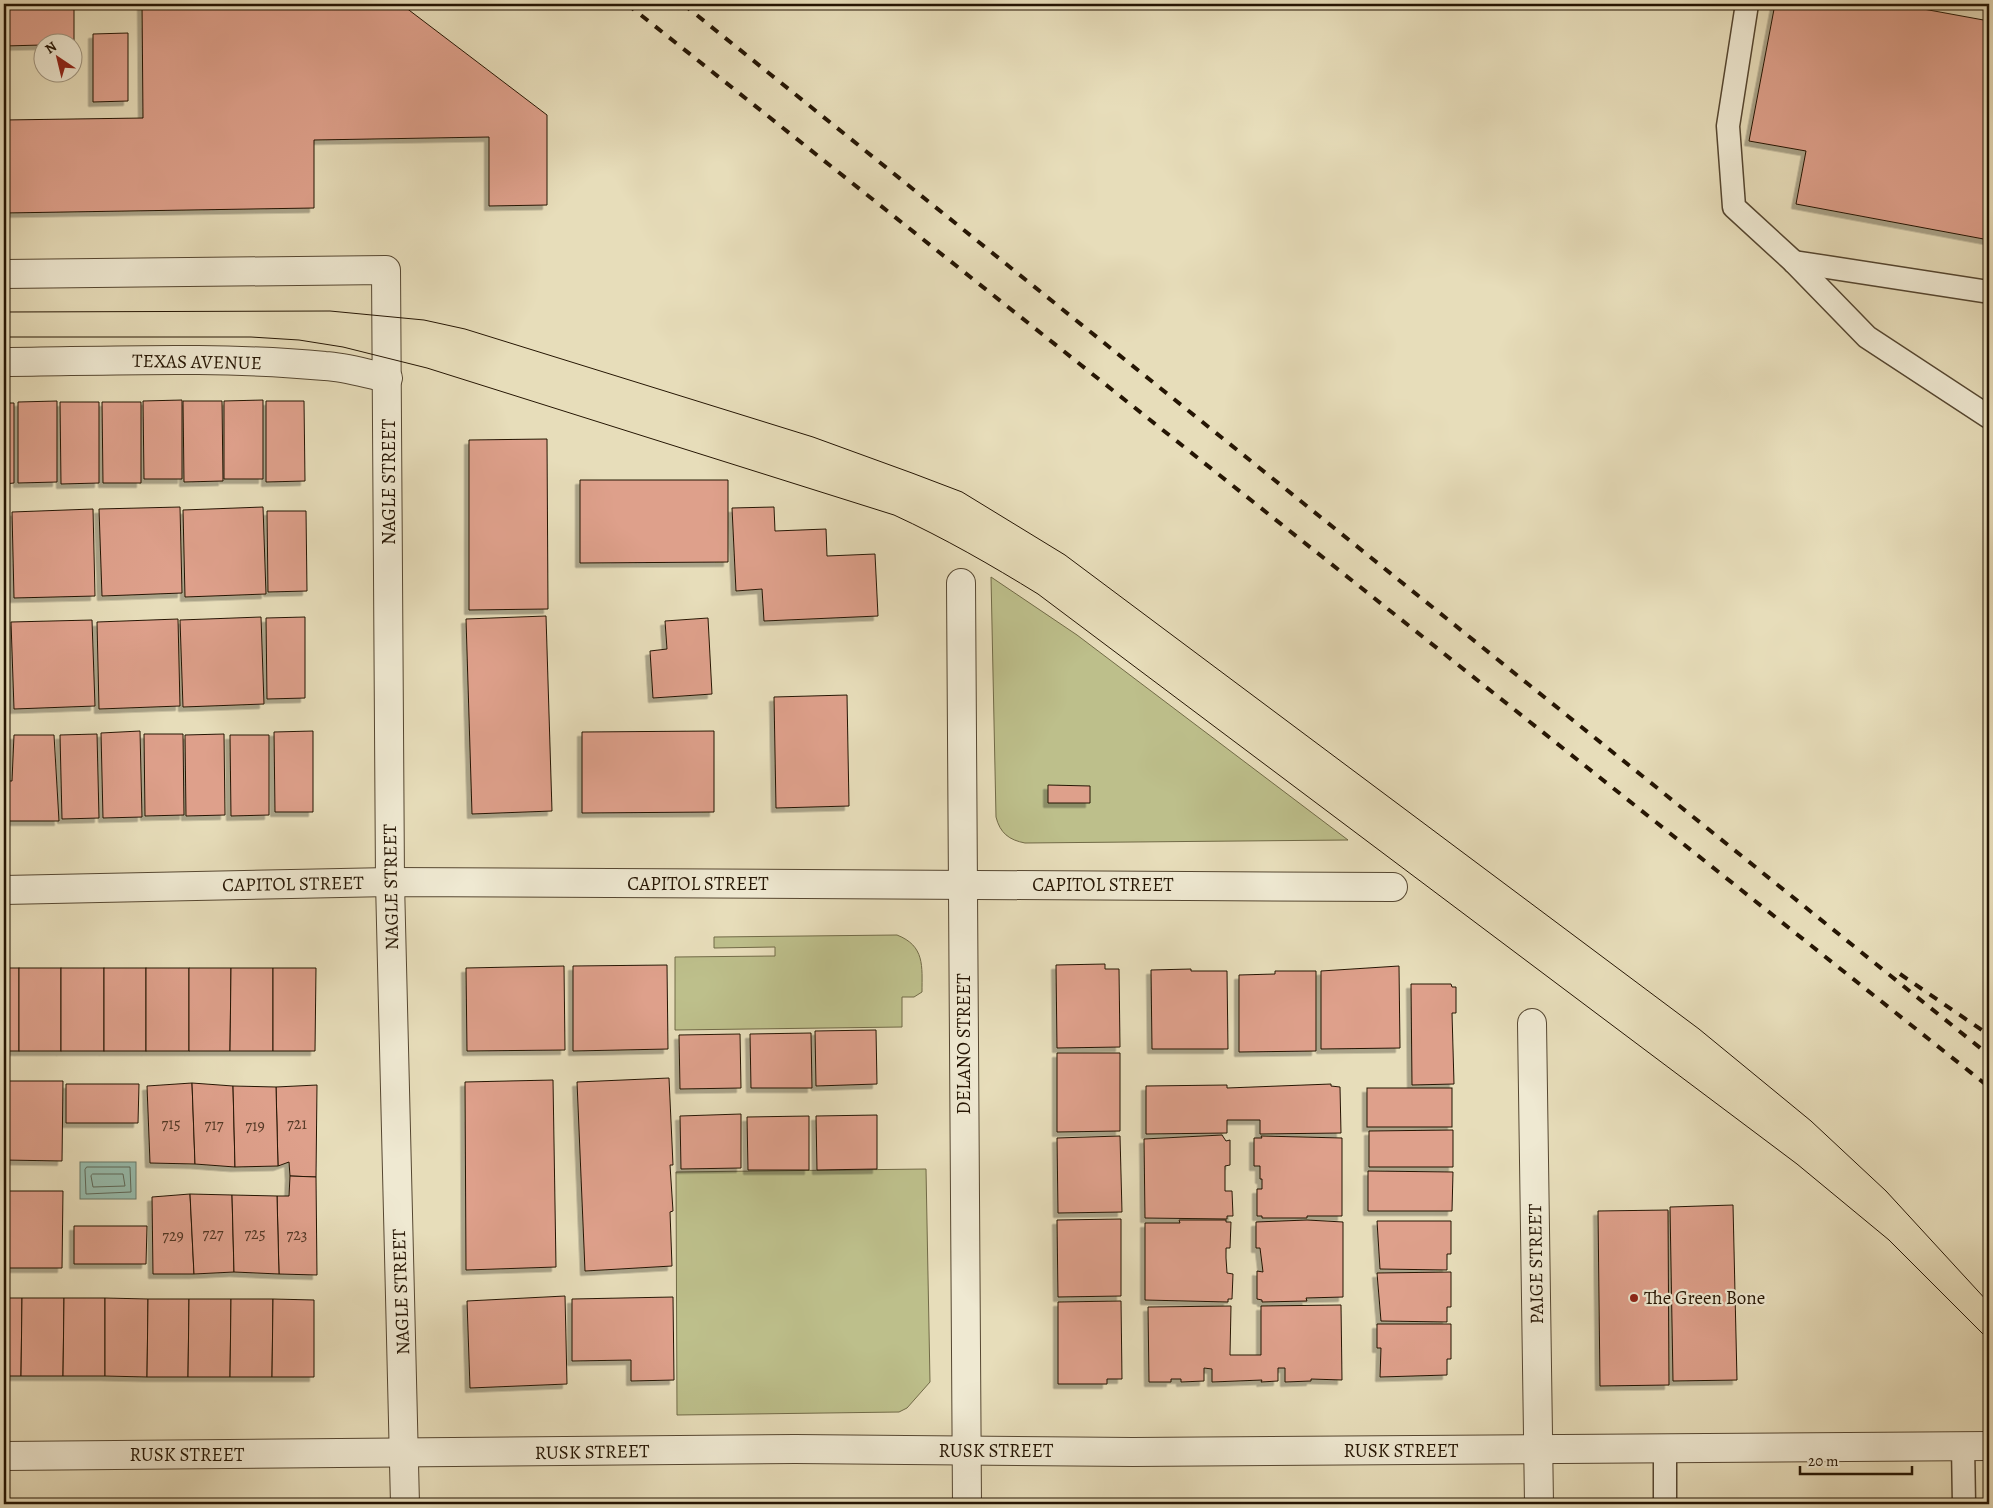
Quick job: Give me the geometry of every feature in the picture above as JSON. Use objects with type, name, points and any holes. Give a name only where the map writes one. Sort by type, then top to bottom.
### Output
[{"type":"street","name":"NAGLE STREET","points":[[4,274],[386,270],[390,882],[405,1504]]},
{"type":"street","name":"TEXAS AVENUE","points":[[4,362],[214,361],[326,366],[388,378]]},
{"type":"street","name":"DELANO STREET","points":[[961,584],[967,1504]]},
{"type":"street","name":"CAPITOL STREET","points":[[4,890],[390,882],[1393,887]]},
{"type":"street","name":"PAIGE STREET","points":[[1532,1023],[1539,1504]]},
{"type":"street","name":"RUSK STREET","points":[[4,1456],[405,1454],[795,1449],[967,1451],[1538,1450],[1989,1446]]},
{"type":"lane","points":[[1747,4],[1728,126],[1734,207],[1794,262],[1867,337],[1989,417]]},
{"type":"lane","points":[[1794,262],[1989,292]]},
{"type":"lane","points":[[1962,1446],[1964,1504]]},
{"type":"lane","points":[[1665,1448],[1665,1504]]},
{"type":"green space","points":[[991,577],[1077,635],[1348,840],[1025,843],[1010,838],[1000,827],[996,817]]},
{"type":"green space","points":[[897,935],[913,945],[917,951],[922,974],[922,992],[914,997],[902,997],[902,1027],[675,1030],[675,957],[775,956],[775,947],[714,948],[714,937]]},
{"type":"green space","points":[[926,1169],[930,1382],[907,1408],[899,1412],[677,1415],[676,1172]]},
{"type":"water","points":[[80,1162],[136,1162],[136,1199],[80,1199]]},
{"type":"building","points":[[4,4],[74,4],[74,32],[32,32],[32,45],[4,46]]},
{"type":"building","points":[[142,4],[401,4],[547,115],[547,205],[489,206],[489,137],[314,140],[314,208],[4,213],[4,120],[143,118]]},
{"type":"building","points":[[1775,4],[1896,4],[1989,21],[1989,240],[1796,204],[1806,151],[1749,141]]},
{"type":"building","points":[[128,33],[128,101],[93,102],[93,34]]},
{"type":"building","points":[[182,400],[182,479],[144,479],[143,401]]},
{"type":"building","points":[[263,400],[263,479],[224,479],[224,401]]},
{"type":"building","points":[[57,401],[57,482],[18,483],[18,402]]},
{"type":"building","points":[[183,401],[222,401],[223,481],[184,482]]},
{"type":"building","points":[[266,401],[304,401],[305,481],[266,482]]},
{"type":"building","points":[[60,402],[99,402],[99,483],[61,484]]},
{"type":"building","points":[[102,402],[141,402],[141,483],[103,483]]},
{"type":"building","points":[[4,403],[14,403],[14,483],[4,484]]},
{"type":"building","points":[[547,439],[548,609],[469,610],[469,440]]},
{"type":"building","points":[[580,480],[728,480],[728,562],[580,563]]},
{"type":"building","points":[[180,507],[182,593],[102,596],[99,509]]},
{"type":"building","points":[[263,507],[266,594],[185,597],[183,510]]},
{"type":"building","points":[[774,507],[775,531],[826,529],[827,556],[875,554],[878,616],[764,621],[762,589],[736,591],[732,508]]},
{"type":"building","points":[[93,509],[95,596],[14,598],[12,512]]},
{"type":"building","points":[[267,511],[306,511],[307,591],[268,592]]},
{"type":"building","points":[[546,616],[552,811],[472,814],[466,619]]},
{"type":"building","points":[[261,617],[264,704],[183,707],[180,620]]},
{"type":"building","points":[[305,617],[305,698],[267,699],[266,618]]},
{"type":"building","points":[[708,618],[712,694],[653,698],[650,651],[667,649],[665,621]]},
{"type":"building","points":[[178,619],[180,706],[99,709],[97,622]]},
{"type":"building","points":[[92,620],[95,706],[14,709],[11,622]]},
{"type":"building","points":[[847,695],[849,806],[776,808],[774,697]]},
{"type":"building","points":[[140,731],[142,817],[103,818],[101,733]]},
{"type":"building","points":[[313,731],[313,812],[275,812],[274,732]]},
{"type":"building","points":[[714,731],[714,812],[582,813],[582,732]]},
{"type":"building","points":[[97,734],[99,818],[62,819],[60,735]]},
{"type":"building","points":[[144,734],[183,734],[184,815],[145,816]]},
{"type":"building","points":[[224,734],[225,815],[186,816],[185,735]]},
{"type":"building","points":[[14,735],[54,735],[59,821],[4,821],[4,781],[12,781]]},
{"type":"building","points":[[230,735],[269,735],[269,815],[231,816]]},
{"type":"building","points":[[1048,785],[1090,786],[1090,803],[1048,803]]},
{"type":"building","points":[[1105,964],[1105,969],[1119,969],[1120,1047],[1057,1048],[1056,965]]},
{"type":"building","points":[[667,965],[668,1049],[573,1051],[573,966]]},
{"type":"building","points":[[564,966],[565,1050],[467,1051],[466,968]]},
{"type":"building","points":[[1399,966],[1400,1048],[1321,1049],[1321,971]]},
{"type":"building","points":[[4,968],[19,968],[19,1051],[4,1051]]},
{"type":"building","points":[[19,968],[61,968],[61,1051],[19,1051]]},
{"type":"building","points":[[61,968],[104,968],[104,1051],[61,1051]]},
{"type":"building","points":[[104,968],[146,968],[146,1051],[104,1051]]},
{"type":"building","points":[[146,968],[189,968],[189,1051],[146,1051]]},
{"type":"building","points":[[189,968],[231,968],[230,1051],[189,1051]]},
{"type":"building","points":[[231,968],[273,968],[273,1051],[230,1051]]},
{"type":"building","points":[[273,968],[316,968],[315,1051],[273,1051]]},
{"type":"building","points":[[1191,969],[1191,971],[1227,971],[1228,1049],[1152,1049],[1151,970]]},
{"type":"building","points":[[1275,971],[1316,971],[1316,1051],[1239,1052],[1239,975],[1275,974]]},
{"type":"building","points":[[1411,984],[1451,984],[1452,987],[1456,987],[1456,1013],[1452,1013],[1454,1084],[1412,1085]]},
{"type":"building","points":[[876,1030],[877,1084],[816,1086],[815,1031]]},
{"type":"building","points":[[811,1033],[812,1088],[751,1088],[750,1034]]},
{"type":"building","points":[[740,1034],[741,1088],[680,1089],[679,1035]]},
{"type":"building","points":[[1057,1053],[1120,1053],[1120,1131],[1057,1132]]},
{"type":"building","points":[[669,1078],[673,1165],[670,1165],[673,1211],[670,1212],[672,1266],[585,1271],[577,1082]]},
{"type":"building","points":[[553,1080],[556,1267],[466,1270],[465,1082]]},
{"type":"building","points":[[4,1081],[63,1081],[62,1161],[4,1160]]},
{"type":"building","points":[[192,1083],[195,1164],[150,1163],[147,1086]]},
{"type":"building","points":[[192,1083],[233,1086],[235,1167],[195,1164]]},
{"type":"building","points":[[66,1084],[139,1084],[138,1123],[66,1123]]},
{"type":"building","points":[[1331,1084],[1331,1086],[1340,1087],[1341,1133],[1260,1134],[1260,1120],[1227,1120],[1227,1133],[1146,1134],[1146,1086],[1227,1085],[1227,1088]]},
{"type":"building","points":[[317,1085],[316,1177],[290,1176],[289,1162],[278,1166],[276,1087]]},
{"type":"building","points":[[233,1086],[276,1087],[278,1166],[235,1167]]},
{"type":"building","points":[[1367,1088],[1452,1088],[1452,1127],[1367,1127]]},
{"type":"building","points":[[741,1114],[741,1168],[681,1169],[680,1116]]},
{"type":"building","points":[[877,1115],[877,1169],[817,1170],[816,1116]]},
{"type":"building","points":[[809,1116],[809,1170],[748,1170],[747,1117]]},
{"type":"building","points":[[1453,1130],[1453,1167],[1369,1167],[1369,1131]]},
{"type":"building","points":[[1222,1135],[1226,1141],[1230,1140],[1230,1165],[1225,1166],[1225,1191],[1232,1191],[1233,1216],[1227,1216],[1227,1219],[1145,1218],[1144,1139]]},
{"type":"building","points":[[1120,1136],[1122,1212],[1058,1213],[1057,1138]]},
{"type":"building","points":[[1261,1136],[1342,1138],[1342,1216],[1262,1218],[1262,1216],[1257,1216],[1257,1189],[1262,1189],[1262,1179],[1260,1179],[1260,1166],[1254,1166],[1254,1138],[1262,1138]]},
{"type":"building","points":[[1368,1171],[1453,1172],[1452,1211],[1368,1211]]},
{"type":"building","points":[[290,1176],[316,1177],[317,1275],[279,1274],[277,1196],[289,1196]]},
{"type":"building","points":[[4,1191],[63,1191],[62,1268],[4,1268]]},
{"type":"building","points":[[190,1194],[194,1274],[153,1274],[152,1197]]},
{"type":"building","points":[[190,1194],[232,1195],[234,1272],[194,1274]]},
{"type":"building","points":[[232,1195],[277,1196],[279,1274],[234,1272]]},
{"type":"building","points":[[1733,1205],[1737,1380],[1673,1381],[1670,1207]]},
{"type":"building","name":"The Green Bone","points":[[1668,1210],[1669,1385],[1600,1386],[1598,1211]]},
{"type":"building","points":[[1121,1219],[1121,1296],[1058,1297],[1057,1220]]},
{"type":"building","points":[[1179,1220],[1226,1220],[1226,1222],[1231,1222],[1230,1248],[1226,1248],[1227,1273],[1233,1274],[1232,1299],[1228,1299],[1228,1302],[1145,1300],[1145,1223],[1180,1223]]},
{"type":"building","points":[[1307,1220],[1343,1222],[1343,1297],[1306,1298],[1307,1301],[1262,1302],[1262,1300],[1257,1299],[1257,1271],[1263,1272],[1260,1248],[1256,1248],[1256,1222]]},
{"type":"building","points":[[1377,1221],[1451,1221],[1451,1254],[1447,1254],[1447,1270],[1380,1269]]},
{"type":"building","points":[[74,1226],[147,1226],[146,1264],[74,1264]]},
{"type":"building","points":[[1451,1272],[1451,1307],[1447,1307],[1447,1322],[1381,1321],[1377,1273]]},
{"type":"building","points":[[565,1296],[567,1384],[470,1388],[467,1301]]},
{"type":"building","points":[[673,1297],[674,1380],[631,1381],[631,1360],[572,1361],[572,1299]]},
{"type":"building","points":[[4,1298],[22,1298],[21,1376],[4,1376]]},
{"type":"building","points":[[22,1298],[64,1298],[63,1376],[21,1376]]},
{"type":"building","points":[[64,1298],[105,1298],[105,1376],[63,1376]]},
{"type":"building","points":[[105,1298],[148,1299],[147,1377],[105,1376]]},
{"type":"building","points":[[148,1299],[189,1299],[188,1377],[147,1377]]},
{"type":"building","points":[[189,1299],[231,1299],[230,1377],[188,1377]]},
{"type":"building","points":[[231,1299],[273,1299],[272,1377],[230,1377]]},
{"type":"building","points":[[273,1299],[314,1300],[314,1377],[272,1377]]},
{"type":"building","points":[[1121,1301],[1122,1379],[1107,1379],[1107,1384],[1058,1384],[1058,1302]]},
{"type":"building","points":[[1341,1305],[1342,1380],[1311,1379],[1311,1381],[1285,1382],[1285,1368],[1278,1368],[1278,1381],[1212,1382],[1212,1369],[1204,1368],[1204,1381],[1181,1382],[1181,1379],[1171,1379],[1171,1382],[1149,1382],[1148,1307],[1231,1306],[1230,1355],[1261,1355],[1261,1306]]},
{"type":"building","points":[[1377,1324],[1451,1324],[1451,1359],[1447,1359],[1447,1375],[1380,1377],[1381,1348],[1377,1348]]},
{"type":"tram line","points":[[4,312],[330,311],[424,320],[465,329],[813,437],[962,492],[1065,555],[1699,1029],[1811,1121],[1886,1191],[1989,1303]]},
{"type":"tram line","points":[[4,337],[251,337],[299,340],[343,347],[427,368],[894,515],[931,533],[985,562],[1038,594],[1797,1164],[1889,1240],[1989,1340]]},
{"type":"railway","points":[[627,4],[1989,1087]]},
{"type":"railway","points":[[683,4],[1989,1055]]},
{"type":"railway","points":[[1900,974],[1989,1035]]},
{"type":"place","name":"The Green Bone","points":[[1634,1298]]}]
